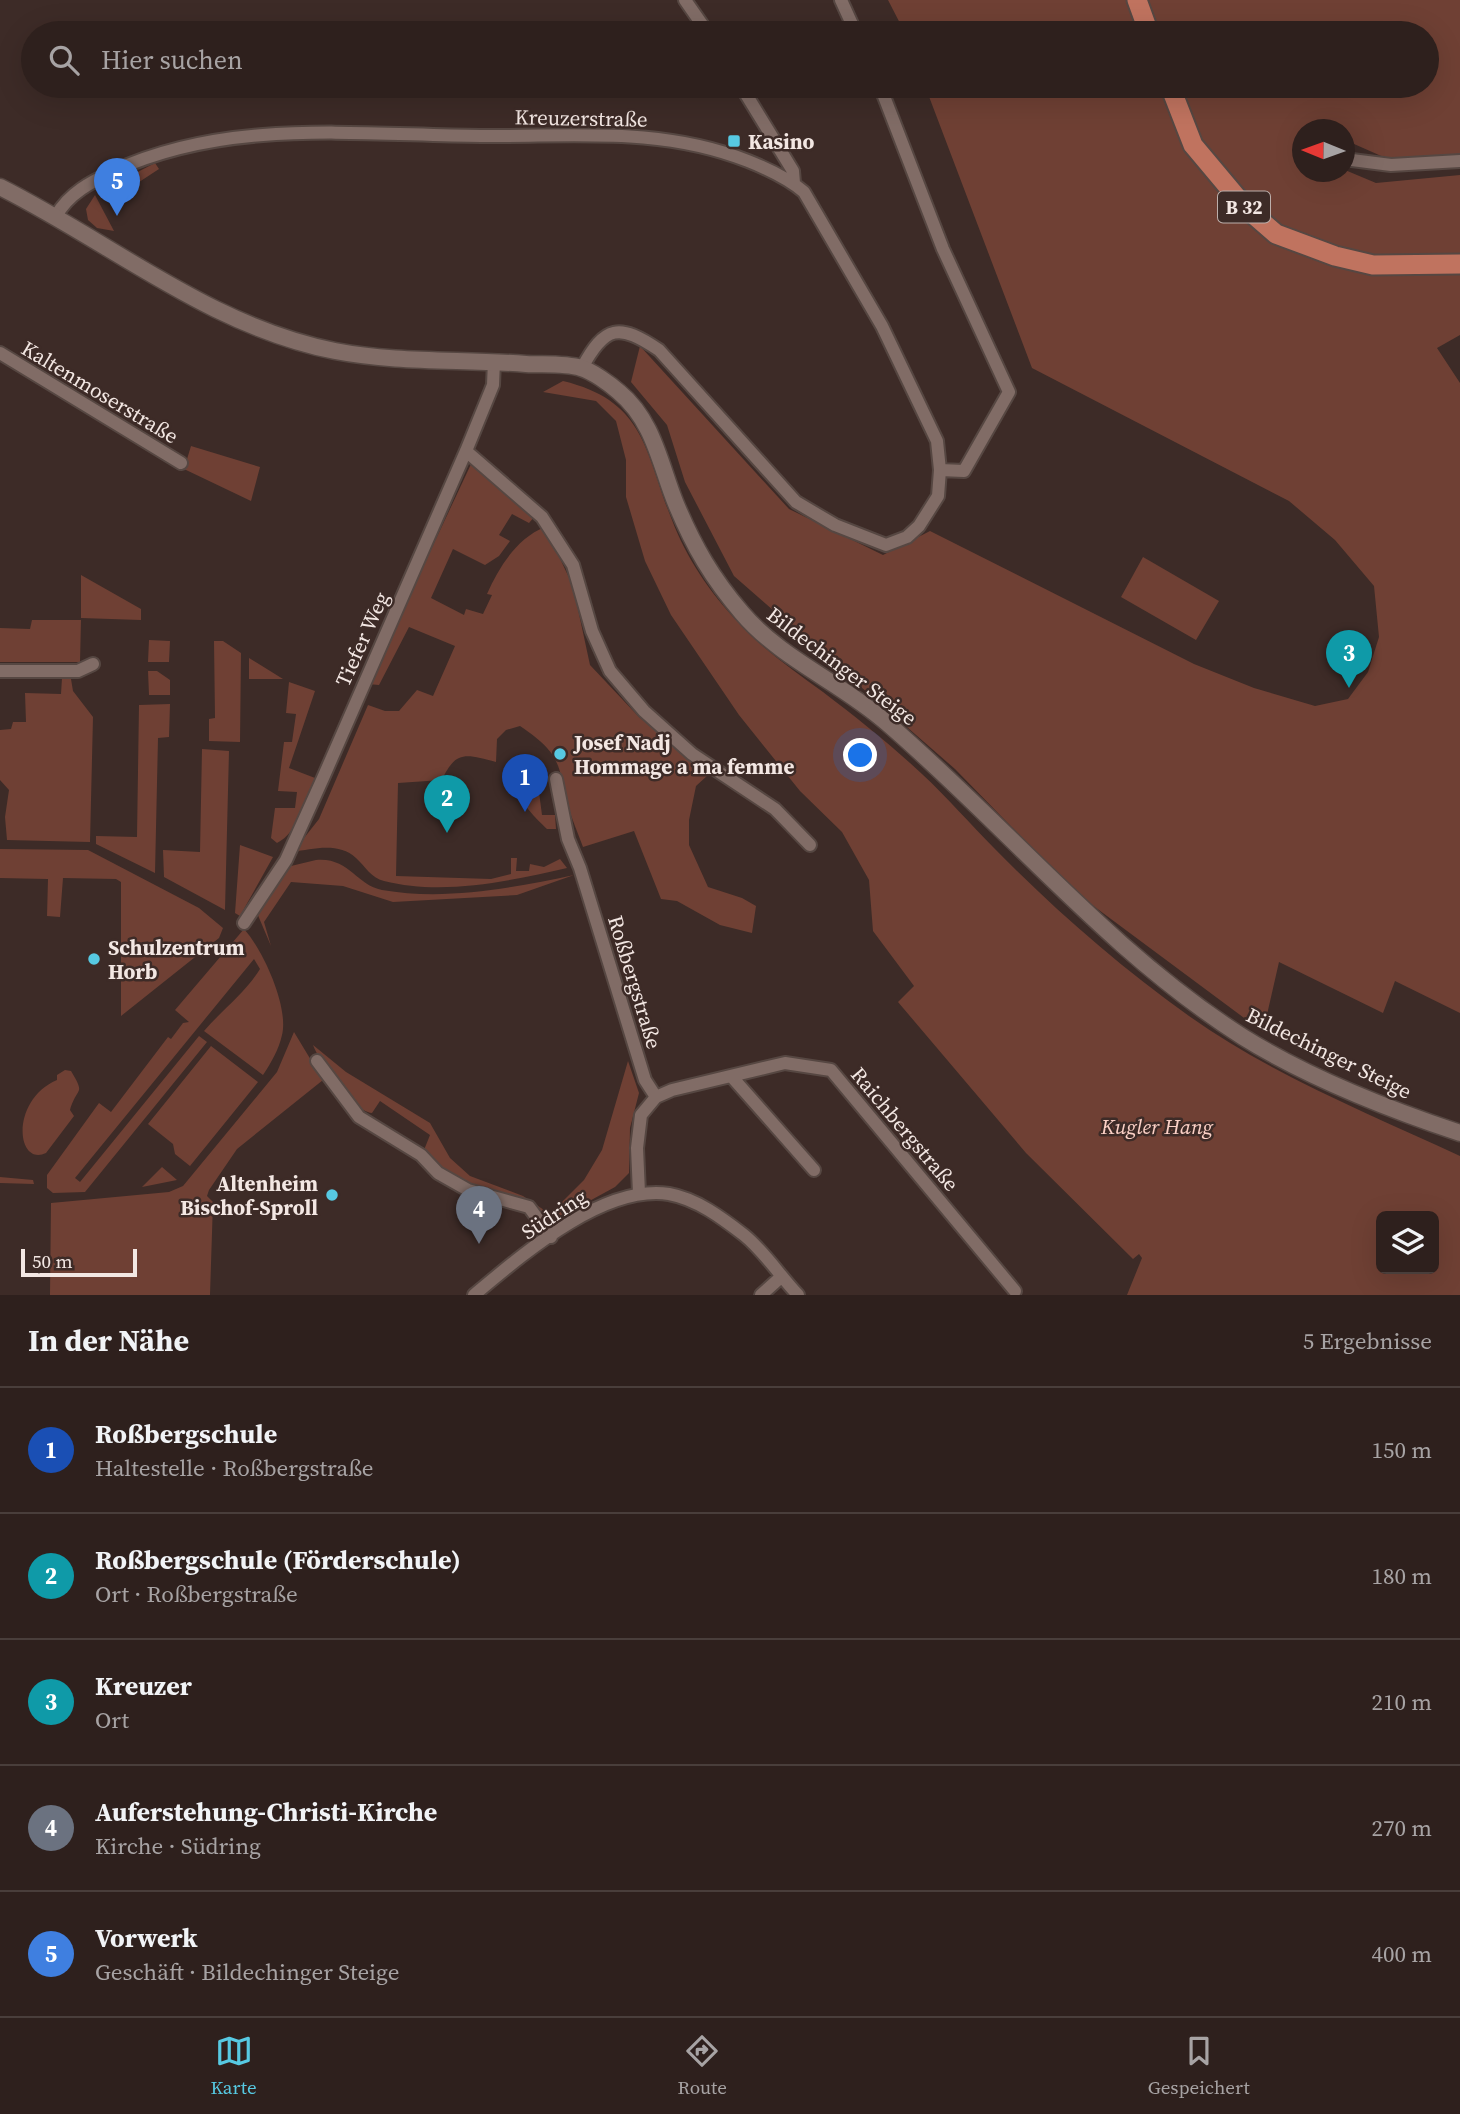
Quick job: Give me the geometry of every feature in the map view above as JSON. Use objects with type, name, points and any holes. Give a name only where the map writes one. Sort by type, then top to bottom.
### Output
[{"type":"main road","points":[[1136,0],[1144,21]]},
{"type":"main road","name":"B 32","points":[[1175,98],[1193,145],[1245,207],[1276,234],[1335,256],[1373,265],[1460,264]]},
{"type":"street","points":[[685,0],[700,21]]},
{"type":"street","points":[[841,0],[851,21]]},
{"type":"street","points":[[748,98],[793,171],[794,183]]},
{"type":"street","points":[[885,98],[943,249],[1009,392],[964,471],[940,470]]},
{"type":"street","name":"Kreuzerstraße","points":[[57,216],[70,196],[95,180],[131,164],[220,138],[351,131],[480,136],[644,135],[724,152],[794,183],[804,192],[882,326],[937,441],[940,470],[938,496],[919,526],[907,537],[886,545],[835,525],[796,502],[659,350],[632,332],[612,332],[597,341],[582,368]]},
{"type":"street","points":[[1355,160],[1391,165],[1460,161]]},
{"type":"street","name":"Bildechinger Steige","points":[[0,187],[57,216],[193,299],[268,334],[339,352],[385,358],[494,361],[582,368],[621,393],[651,433],[674,500],[703,564],[757,631],[883,719],[946,776],[1069,898],[1155,973],[1245,1038],[1395,1110],[1460,1133]]},
{"type":"street","name":"Kaltenmoserstraße","points":[[0,353],[181,463]]},
{"type":"street","name":"Tiefer Weg","points":[[244,923],[286,860],[466,451],[493,385],[494,361]]},
{"type":"street","points":[[466,451],[542,517],[573,565],[592,631],[610,671],[644,711],[692,754],[775,809],[810,845]]},
{"type":"street","points":[[0,671],[78,671],[93,664]]},
{"type":"street","name":"Roßbergstraße","points":[[556,779],[568,839],[580,868],[645,1080],[656,1097]]},
{"type":"street","points":[[317,1061],[359,1117],[421,1155],[438,1173],[468,1191],[529,1207],[551,1237]]},
{"type":"street","name":"Raichbergstraße","points":[[656,1097],[672,1090],[785,1063],[831,1070],[1015,1291]]},
{"type":"street","points":[[732,1077],[814,1170]]},
{"type":"street","points":[[639,1193],[637,1148],[641,1115],[656,1097]]},
{"type":"street","name":"Südring","points":[[474,1295],[551,1237],[600,1206],[639,1193],[670,1195],[706,1208],[746,1237],[798,1295]]},
{"type":"street","points":[[761,1295],[781,1277]]},
{"type":"green space","points":[[888,0],[1460,0],[1460,157],[1388,159],[1355,144],[1355,119],[1292,119],[1292,182],[1355,182],[1355,174],[1376,183],[1460,175],[1460,335],[1437,348],[1460,383],[1460,1013],[1395,981],[1383,1013],[1279,962],[1263,1032],[1076,893],[955,769],[734,576],[685,482],[667,425],[631,382],[640,346],[789,509],[883,555],[930,531],[1194,664],[1254,688],[1315,706],[1348,699],[1368,672],[1379,637],[1374,586],[1335,540],[1289,501],[1032,368],[930,98],[1439,98],[1439,21],[899,21]]},
{"type":"green space","points":[[155,163],[159,169],[130,188],[124,179]]},
{"type":"green space","points":[[95,195],[114,231],[97,228],[88,220],[86,209]]},
{"type":"green space","name":"Kugler Hang","points":[[563,381],[590,390],[611,402],[627,416],[648,451],[684,547],[700,574],[728,611],[768,650],[861,721],[910,763],[1040,893],[1112,957],[1189,1016],[1253,1057],[1321,1092],[1460,1156],[1460,1295],[1127,1295],[1142,1258],[1139,1254],[1133,1259],[1026,1153],[898,1002],[914,986],[873,931],[869,880],[842,832],[800,791],[739,715],[671,615],[645,561],[626,497],[626,460],[616,421],[596,401],[543,392]]},
{"type":"green space","points":[[191,446],[260,467],[251,501],[184,469]]},
{"type":"green space","points":[[472,462],[535,516],[529,523],[512,514],[499,535],[510,541],[499,556],[485,565],[453,549],[431,598],[464,615],[466,609],[483,614],[492,595],[487,594],[510,554],[526,538],[545,527],[573,586],[590,665],[639,717],[708,775],[696,786],[689,820],[689,845],[708,887],[742,898],[756,906],[752,933],[720,925],[677,901],[661,899],[634,831],[583,847],[555,760],[543,744],[520,726],[506,730],[497,739],[496,762],[463,757],[452,763],[442,780],[398,783],[396,876],[491,879],[511,874],[511,858],[517,858],[516,871],[529,871],[530,864],[544,867],[560,859],[567,868],[500,882],[429,887],[379,879],[356,858],[342,850],[317,848],[293,852],[319,819],[368,705],[385,711],[399,711],[417,690],[433,696],[455,646],[409,627],[379,685],[368,684]]},
{"type":"green space","points":[[1143,557],[1219,601],[1196,640],[1121,597]]},
{"type":"green space","points":[[81,575],[141,609],[141,620],[81,618]]},
{"type":"green space","points":[[32,620],[81,620],[80,662],[0,662],[0,628],[30,629]]},
{"type":"green space","points":[[149,640],[170,641],[169,662],[148,662]]},
{"type":"green space","points":[[214,641],[223,641],[241,653],[240,742],[209,741],[209,719],[215,718]]},
{"type":"green space","points":[[249,658],[283,679],[249,679]]},
{"type":"green space","points":[[148,671],[157,671],[170,680],[170,695],[149,695]]},
{"type":"green space","points":[[62,678],[71,679],[73,691],[93,717],[90,842],[7,840],[5,817],[9,790],[0,780],[0,730],[11,729],[13,722],[26,722],[25,693],[61,694]]},
{"type":"green space","points":[[289,682],[315,691],[289,768],[315,778],[296,823],[277,843],[271,838],[275,808],[295,808],[297,792],[278,791],[284,742],[292,742],[296,714],[286,713]]},
{"type":"green space","points":[[170,704],[169,737],[158,738],[155,873],[96,844],[96,836],[137,837],[139,705]]},
{"type":"green space","points":[[202,749],[229,751],[225,910],[164,877],[163,850],[200,852]]},
{"type":"green space","points":[[524,773],[532,773],[537,777],[542,815],[555,815],[556,829],[547,829],[524,803],[519,788]]},
{"type":"green space","points":[[240,845],[273,857],[240,916],[235,913]]},
{"type":"green space","points":[[0,849],[88,850],[199,908],[223,928],[219,938],[121,1016],[121,882],[116,879],[63,878],[60,917],[47,916],[48,879],[0,878]]},
{"type":"green space","points":[[316,860],[337,863],[373,887],[406,893],[479,892],[574,875],[517,895],[393,902],[343,886],[291,882],[264,922],[271,946],[257,913],[291,866]]},
{"type":"green space","points":[[244,929],[266,964],[282,1010],[281,1040],[263,1075],[204,1031],[254,978],[260,969],[254,959],[75,1178],[80,1182],[199,1036],[207,1042],[85,1192],[53,1193],[47,1188],[47,1175],[99,1103],[111,1112],[168,1037],[171,1039],[183,1023],[189,1022],[175,1010]]},
{"type":"green space","points":[[294,1032],[323,1080],[237,1149],[209,1190],[207,1196],[213,1202],[210,1295],[50,1295],[51,1203],[169,1192],[183,1186],[277,1072]]},
{"type":"green space","points":[[313,1045],[346,1072],[430,1123],[450,1158],[470,1176],[523,1196],[550,1214],[584,1180],[602,1150],[628,1061],[639,1093],[630,1128],[629,1173],[615,1187],[551,1222],[524,1201],[469,1183],[447,1172],[424,1150],[430,1135],[380,1101],[372,1113],[355,1104],[329,1074]]},
{"type":"green space","points":[[211,1046],[258,1082],[190,1166],[175,1154],[173,1144],[148,1124]]},
{"type":"green space","points":[[65,1070],[71,1071],[79,1088],[70,1110],[74,1116],[46,1153],[36,1155],[28,1150],[24,1141],[25,1116],[31,1102],[42,1089],[57,1080],[57,1075]]},
{"type":"green space","points":[[162,1167],[177,1180],[142,1187]]},
{"type":"green space","points":[[0,1177],[33,1180],[34,1184],[0,1183]]},
{"type":"place","name":"Kasino","points":[[734,141]]},
{"type":"place","name":"Vorwerk","points":[[117,216]]},
{"type":"place","name":"Kreuzer","points":[[1349,688]]},
{"type":"place","name":"Josef Nadj Hommage a ma femme","points":[[560,754]]},
{"type":"place","name":"Roßbergschule","points":[[525,812]]},
{"type":"place","name":"Roßbergschule (Förderschule)","points":[[447,833]]},
{"type":"place","name":"Schulzentrum Horb","points":[[94,959]]},
{"type":"place","name":"Altenheim Bischof-Sproll","points":[[332,1195]]},
{"type":"place","name":"Auferstehung-Christi-Kirche","points":[[479,1244]]}]
